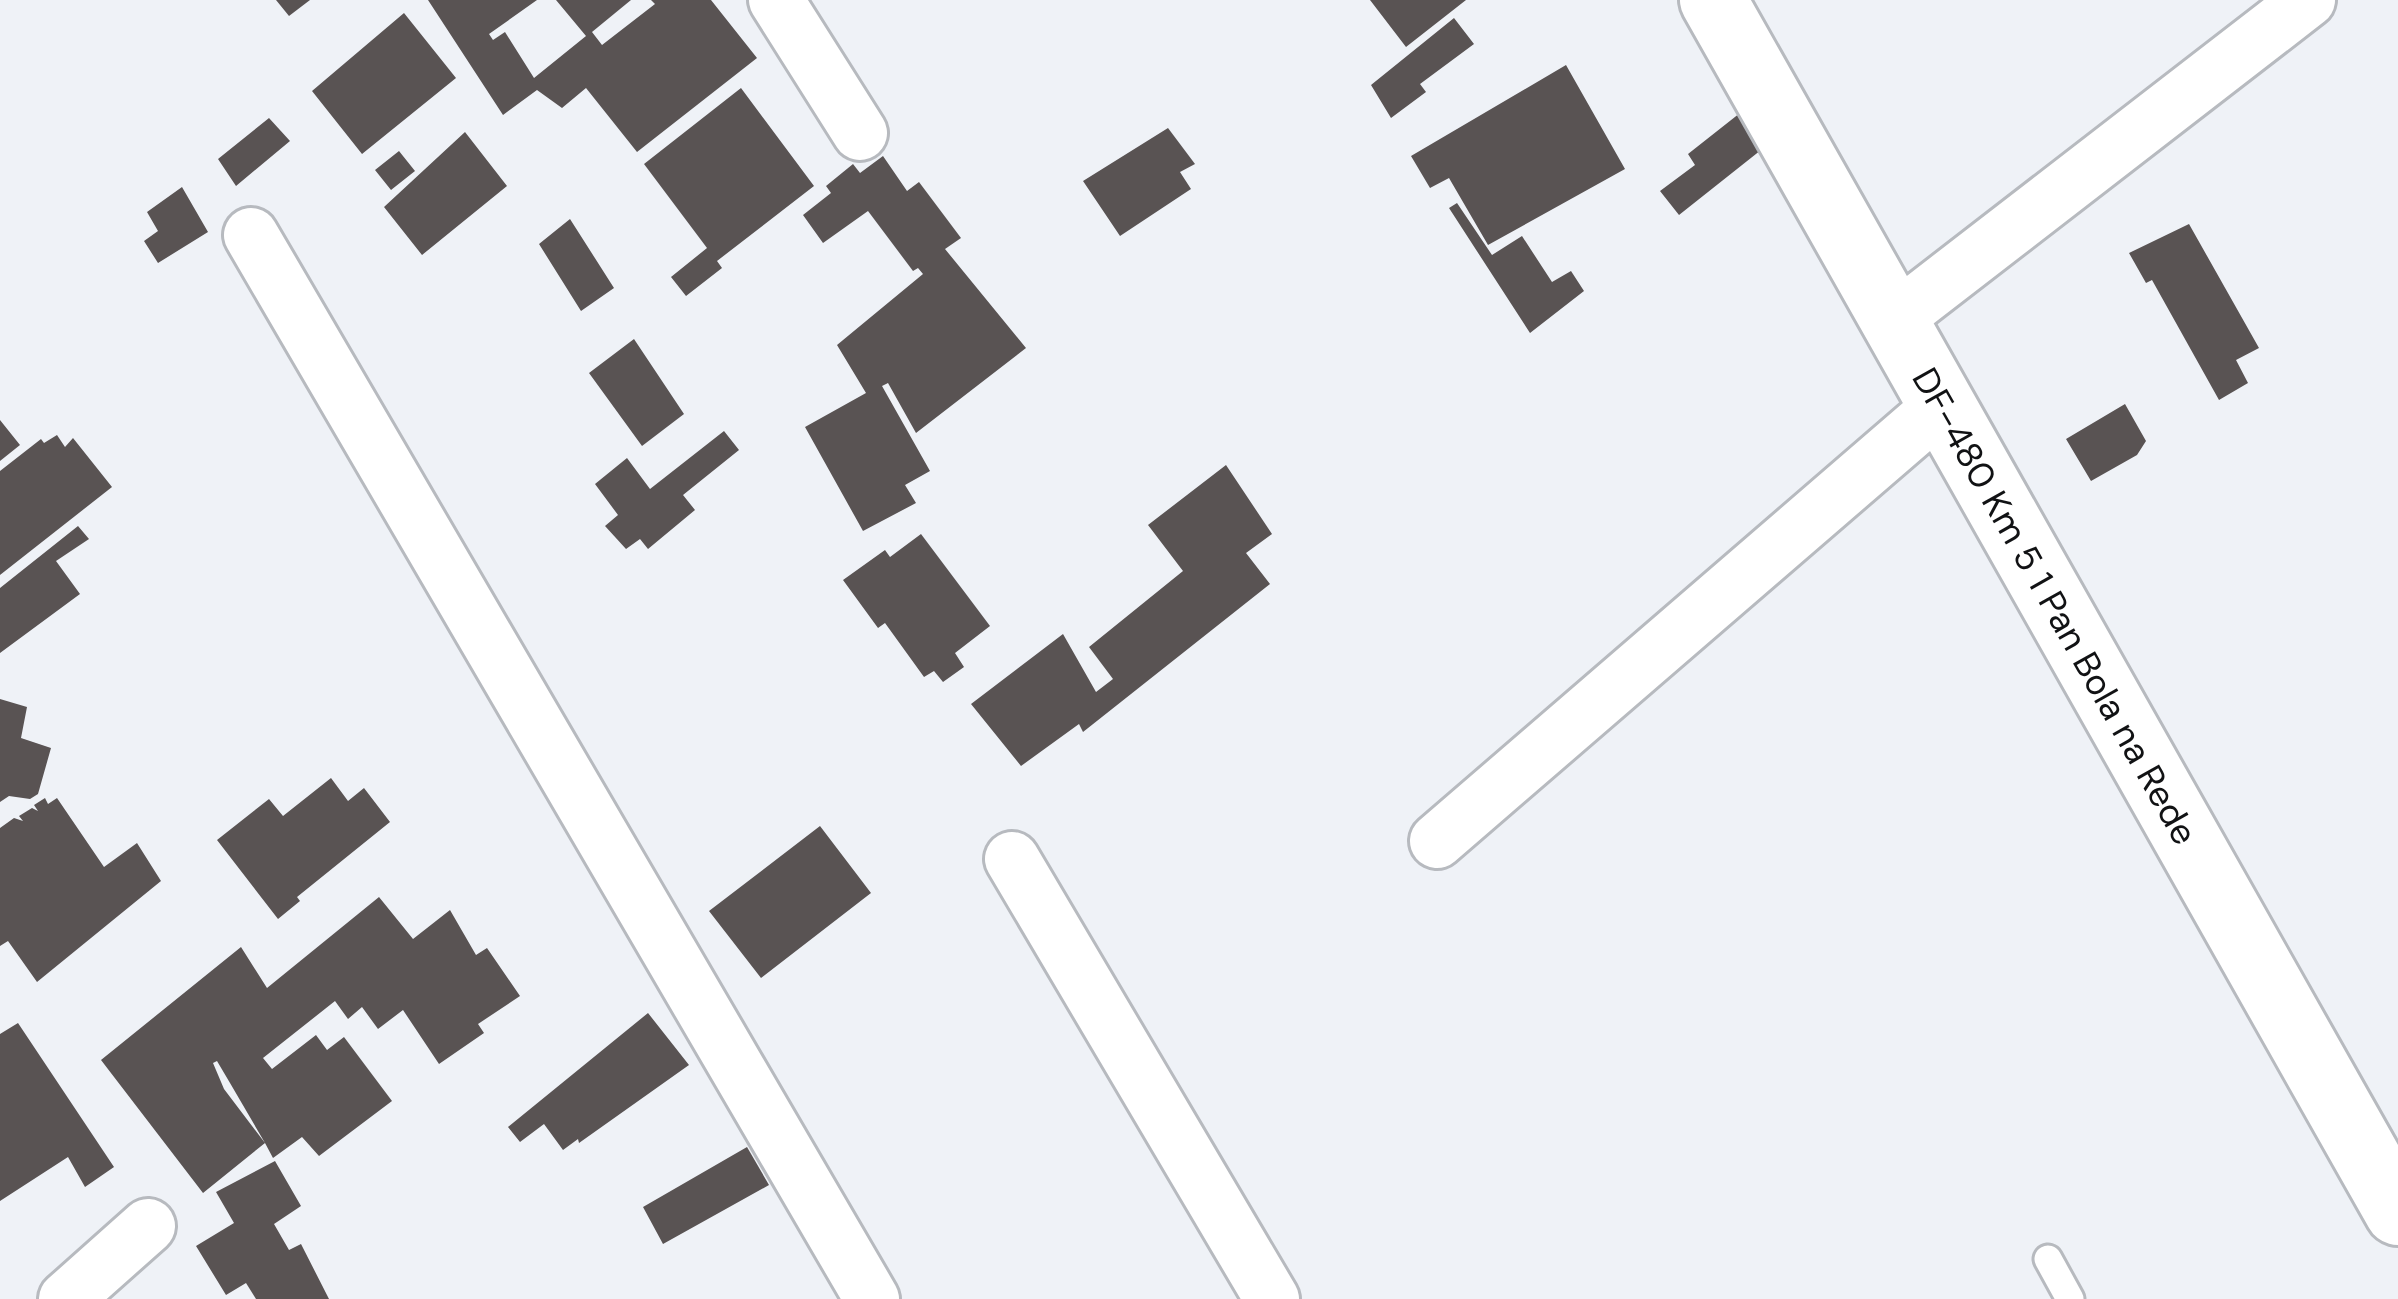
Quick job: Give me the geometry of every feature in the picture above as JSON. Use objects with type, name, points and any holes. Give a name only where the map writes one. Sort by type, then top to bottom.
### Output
[{"type":"street","points":[[776,0],[860,133]]},
{"type":"street","name":"DF-480 Km 5 1 Pan Bola na Rede","points":[[1713,0],[2398,1212]]},
{"type":"street","points":[[1894,320],[2308,0]]},
{"type":"street","points":[[251,235],[872,1299]]},
{"type":"street","points":[[1437,841],[1942,405]]},
{"type":"street","points":[[1012,859],[1272,1299]]},
{"type":"street","points":[[66,1299],[148,1226]]},
{"type":"lane","points":[[2048,1259],[2069,1299]]},
{"type":"building","points":[[276,0],[310,0],[289,16]]},
{"type":"building","points":[[428,0],[537,0],[489,34],[493,40],[505,32],[534,78],[586,36],[556,0],[631,0],[592,32],[602,45],[655,4],[651,0],[711,0],[757,58],[637,152],[586,88],[562,108],[537,90],[503,115]]},
{"type":"building","points":[[1370,0],[1466,0],[1406,47]]},
{"type":"building","points":[[404,13],[456,78],[362,154],[312,91]]},
{"type":"building","points":[[1454,18],[1474,44],[1420,84],[1426,92],[1391,118],[1371,85]]},
{"type":"building","points":[[1566,65],[1625,169],[1488,245],[1449,178],[1430,188],[1411,156]]},
{"type":"building","points":[[741,88],[814,186],[717,261],[722,268],[686,296],[671,277],[707,248],[644,164]]},
{"type":"building","points":[[1740,113],[1761,150],[1679,215],[1660,191],[1695,165],[1688,154]]},
{"type":"building","points":[[269,118],[290,141],[236,186],[218,159]]},
{"type":"building","points":[[1168,128],[1195,164],[1180,172],[1191,189],[1120,236],[1083,181]]},
{"type":"building","points":[[465,132],[507,186],[422,255],[384,207]]},
{"type":"building","points":[[399,151],[415,171],[391,190],[375,170]]},
{"type":"building","points":[[883,156],[907,191],[919,182],[961,238],[945,249],[1026,348],[916,433],[888,383],[882,386],[930,471],[905,485],[916,503],[863,531],[805,427],[866,393],[837,345],[923,274],[918,268],[913,271],[868,211],[823,243],[803,215],[831,193],[826,186],[853,164],[860,173]]},
{"type":"building","points":[[182,187],[208,232],[158,263],[144,241],[158,231],[147,212]]},
{"type":"building","points":[[1457,203],[1492,255],[1522,236],[1552,282],[1571,271],[1584,291],[1530,333],[1449,208]]},
{"type":"building","points":[[570,219],[614,288],[581,311],[539,244]]},
{"type":"building","points":[[2189,224],[2259,348],[2236,360],[2248,383],[2219,400],[2152,280],[2146,283],[2129,253]]},
{"type":"building","points":[[634,339],[684,414],[642,446],[589,373]]},
{"type":"building","points":[[2125,404],[2146,441],[2137,455],[2091,481],[2066,439]]},
{"type":"building","points":[[0,420],[20,445],[0,461]]},
{"type":"building","points":[[724,431],[739,450],[683,495],[695,510],[648,549],[640,539],[626,549],[605,526],[618,515],[595,484],[627,458],[650,489]]},
{"type":"building","points":[[57,435],[65,447],[73,438],[112,487],[0,575],[0,471],[41,439],[44,443]]},
{"type":"building","points":[[1226,465],[1272,534],[1246,553],[1270,584],[1083,732],[1079,724],[1021,766],[971,704],[1063,634],[1096,692],[1113,679],[1089,647],[1183,571],[1148,525]]},
{"type":"building","points":[[78,526],[89,539],[56,561],[80,594],[0,653],[0,588]]},
{"type":"building","points":[[921,534],[990,626],[955,653],[964,667],[943,682],[934,671],[924,677],[885,623],[878,628],[843,580],[885,550],[890,557]]},
{"type":"building","points":[[0,699],[27,707],[21,738],[51,748],[38,794],[30,799],[9,796],[0,802]]},
{"type":"building","points":[[331,778],[348,801],[364,788],[390,822],[297,897],[300,901],[278,919],[217,840],[269,799],[283,816]]},
{"type":"building","points":[[45,798],[48,804],[57,798],[104,867],[137,843],[161,881],[37,982],[8,941],[0,946],[0,828],[14,818],[23,821],[19,816],[32,808],[38,811],[34,805]]},
{"type":"building","points":[[820,826],[871,893],[761,978],[709,911]]},
{"type":"building","points":[[379,897],[413,939],[450,910],[476,955],[487,948],[520,996],[478,1024],[484,1033],[439,1064],[403,1010],[378,1029],[362,1007],[348,1019],[335,1001],[263,1058],[272,1069],[316,1035],[327,1050],[344,1037],[392,1101],[319,1156],[302,1137],[273,1158],[265,1143],[203,1193],[101,1060],[241,947],[267,988]],"holes":[[[217,1061],[265,1143],[224,1089],[213,1063]]]},
{"type":"building","points":[[648,1013],[689,1065],[579,1143],[578,1139],[563,1150],[544,1124],[520,1142],[508,1127]]},
{"type":"building","points":[[18,1023],[114,1167],[85,1187],[68,1157],[0,1201],[0,1034]]},
{"type":"building","points":[[747,1147],[769,1185],[663,1244],[643,1207]]},
{"type":"building","points":[[275,1161],[301,1206],[274,1224],[289,1250],[301,1244],[329,1299],[256,1299],[246,1283],[226,1295],[196,1246],[234,1223],[216,1192]]}]
